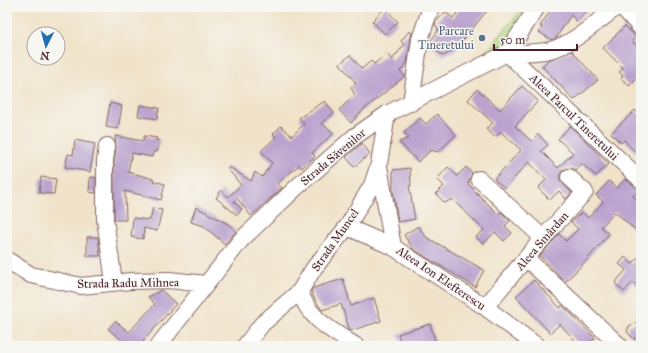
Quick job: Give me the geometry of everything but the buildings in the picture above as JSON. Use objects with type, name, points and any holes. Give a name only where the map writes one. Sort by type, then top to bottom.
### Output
[{"type":"street","points":[[411,102],[420,39],[432,7]]},
{"type":"street","name":"Strada Săvenilor","points":[[158,346],[241,240],[298,186],[354,138],[387,114],[507,53],[537,7]]},
{"type":"street","points":[[507,53],[533,53],[552,50],[571,40],[617,7]]},
{"type":"street","points":[[622,7],[641,28]]},
{"type":"street","name":"Aleea Parcul Tineretului","points":[[507,53],[641,180]]},
{"type":"street","name":"Strada Muncel","points":[[245,346],[262,324],[300,291],[314,268],[347,227],[372,185],[379,164],[387,114]]},
{"type":"street","points":[[107,146],[105,161],[105,219],[114,282]]},
{"type":"street","name":"Aleea Ion Elefterescu","points":[[379,164],[393,247],[485,307],[537,346]]},
{"type":"street","name":"Aleea Smârdan","points":[[485,307],[543,238],[585,192],[568,177]]},
{"type":"street","points":[[478,179],[543,238]]},
{"type":"street","points":[[347,227],[393,247]]},
{"type":"street","points":[[526,258],[620,346]]},
{"type":"street","name":"Strada Radu Mihnea","points":[[7,260],[31,275],[81,286],[114,282],[169,280],[206,284]]},
{"type":"street","points":[[300,291],[311,314],[324,326],[356,346]]},
{"type":"green space","points":[[524,7],[529,7],[511,37],[499,48],[491,53],[483,55]]},
{"type":"place","name":"Parcare Tineretului","points":[[482,38]]}]
